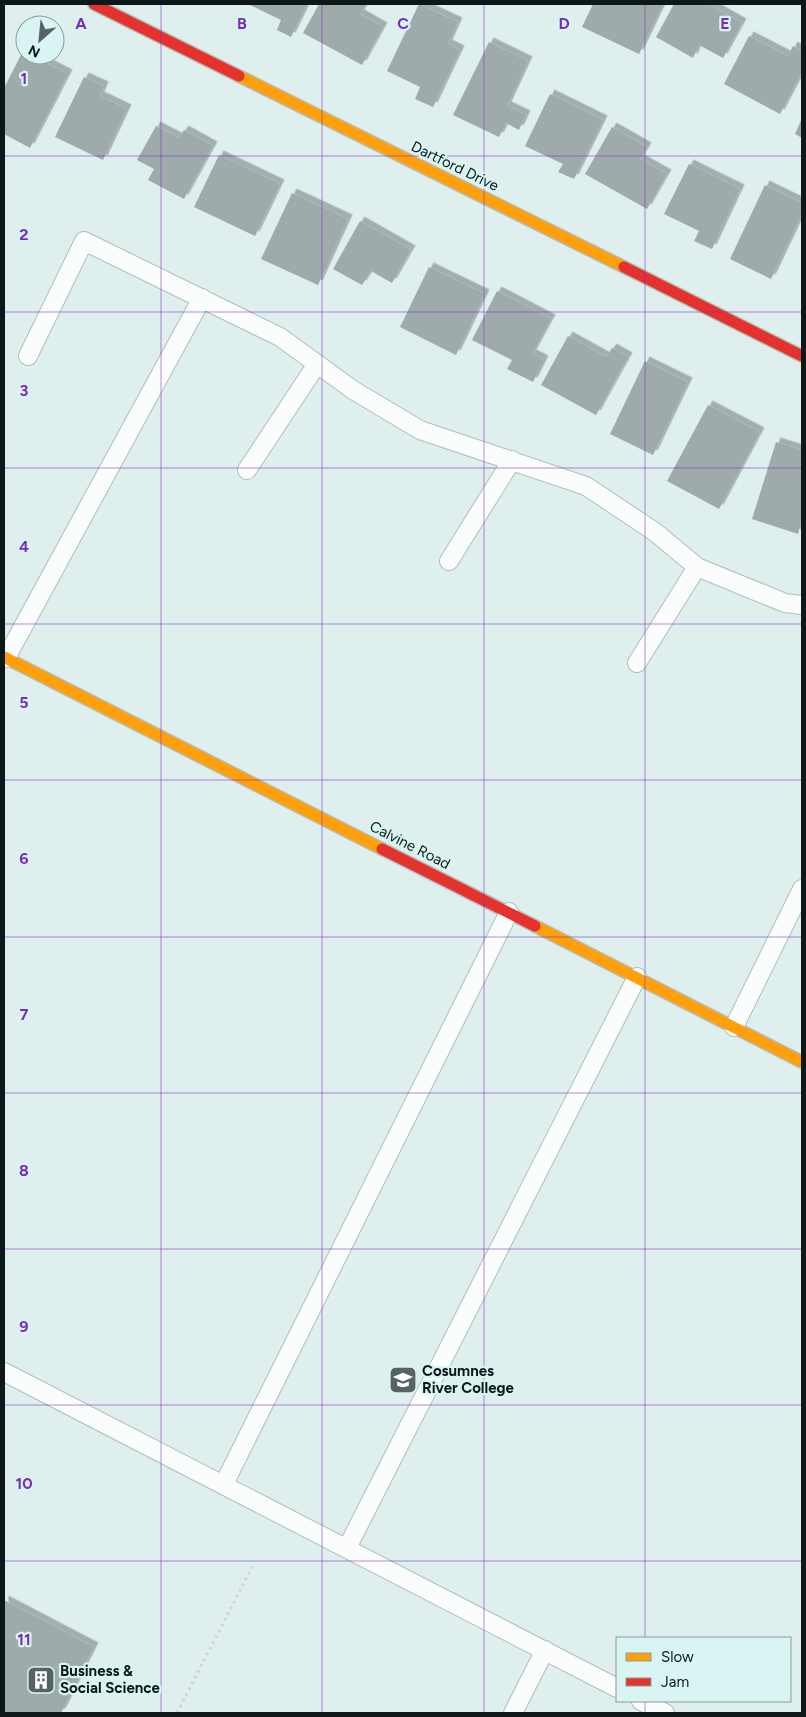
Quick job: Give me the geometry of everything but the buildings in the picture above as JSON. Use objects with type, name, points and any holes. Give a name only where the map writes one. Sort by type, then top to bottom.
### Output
[{"type":"street","name":"Dartford Drive","points":[[94,4],[802,356]]},
{"type":"street","name":"Calvine Road","points":[[5,657],[802,1062]]},
{"type":"lane","points":[[28,356],[84,241],[280,337],[353,390],[420,430],[586,486],[655,532],[697,567],[785,602],[802,604]]},
{"type":"lane","points":[[5,657],[202,298]]},
{"type":"lane","points":[[247,470],[317,364]]},
{"type":"lane","points":[[449,561],[512,460]]},
{"type":"lane","points":[[637,663],[697,567]]},
{"type":"lane","points":[[734,1027],[802,889]]},
{"type":"lane","points":[[224,1484],[509,912]]},
{"type":"lane","points":[[347,1548],[637,977]]},
{"type":"lane","points":[[4,1372],[616,1687]]},
{"type":"lane","points":[[513,1713],[545,1650]]},
{"type":"lane","points":[[643,1702],[665,1713]]},
{"type":"path","points":[[177,1713],[252,1567]]},
{"type":"traffic: slow","points":[[239,76],[624,267]]},
{"type":"traffic: slow","points":[[4,657],[382,849]]},
{"type":"traffic: slow","points":[[535,926],[802,1062]]},
{"type":"traffic: jam","points":[[94,4],[239,76]]},
{"type":"traffic: jam","points":[[624,267],[802,356]]},
{"type":"traffic: jam","points":[[382,849],[535,926]]},
{"type":"place","name":"Cosumnes River College","points":[[403,1380]]},
{"type":"place","name":"Business & Social Science","points":[[41,1680]]}]
